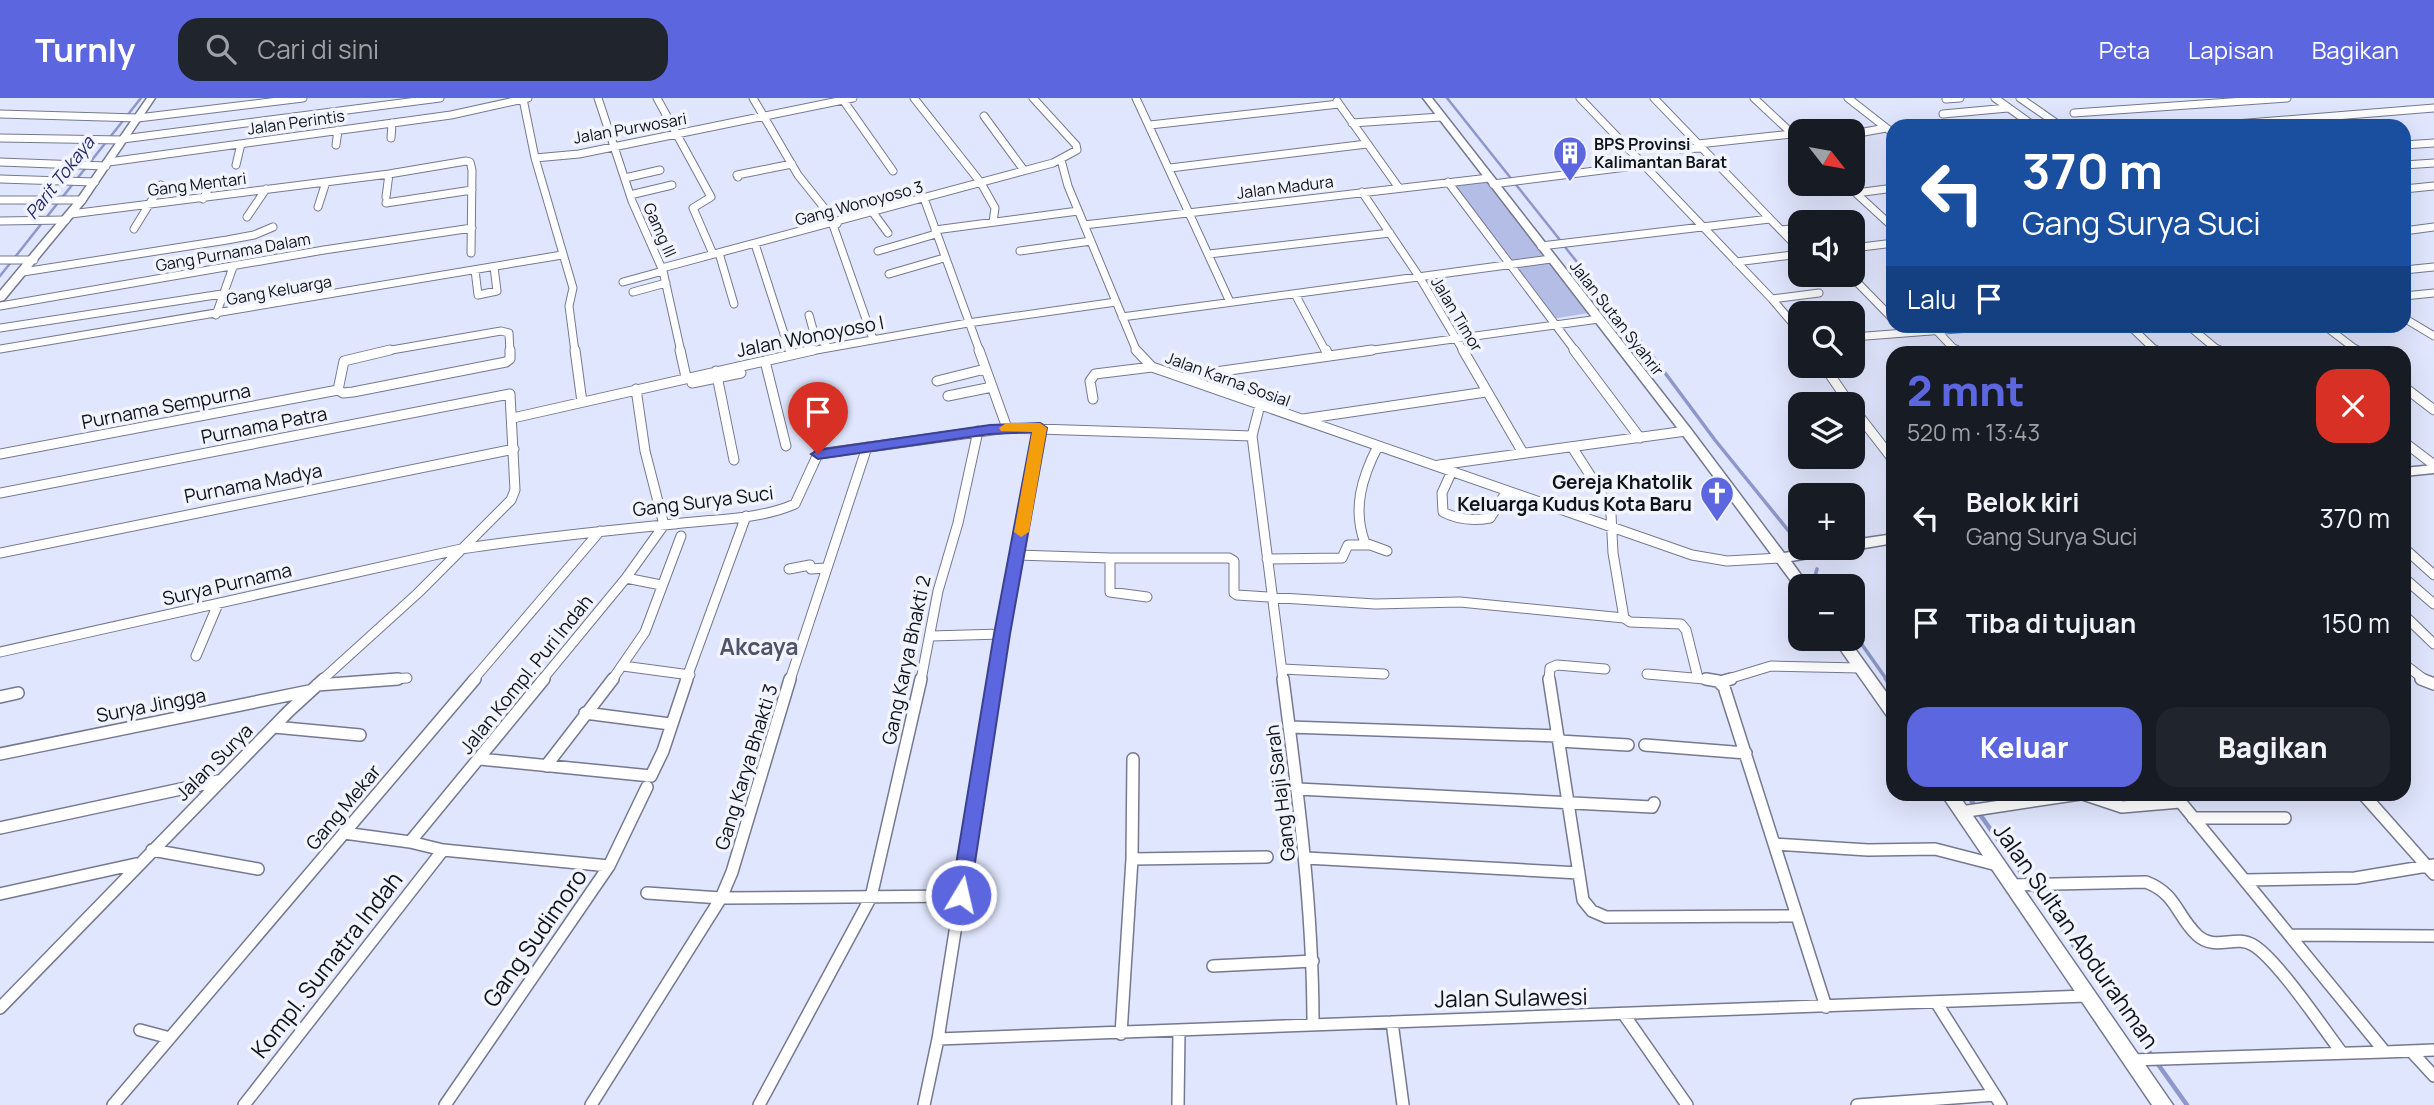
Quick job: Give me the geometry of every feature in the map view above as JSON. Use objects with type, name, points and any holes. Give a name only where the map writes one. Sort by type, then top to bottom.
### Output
[{"type":"street","points":[[1,296],[66,218],[134,118],[152,98]]},
{"type":"street","points":[[0,114],[134,118],[303,98]]},
{"type":"street","name":"Jalan Perintis","points":[[0,138],[102,142],[440,98]]},
{"type":"street","points":[[526,98],[535,158],[573,288],[569,306],[582,402]]},
{"type":"street","name":"Jalan Perintis","points":[[0,162],[104,164],[473,111],[513,99],[526,98]]},
{"type":"street","name":"Gamg III","points":[[598,98],[630,194],[663,270],[689,380]]},
{"type":"street","points":[[657,98],[710,197],[695,204],[693,210],[716,254],[734,304]]},
{"type":"street","points":[[753,98],[792,164],[835,225],[873,339]]},
{"type":"street","name":"Jalan Purwosari","points":[[535,158],[567,153],[577,155],[853,98]]},
{"type":"street","points":[[914,98],[981,183],[994,206],[993,222]]},
{"type":"street","points":[[1033,98],[1077,146],[1074,153],[1061,160]]},
{"type":"street","points":[[1136,98],[1230,303]]},
{"type":"street","name":"Jalan Sutan Syahrir","points":[[1427,98],[1782,558]]},
{"type":"street","points":[[1580,98],[1788,318]]},
{"type":"street","points":[[1654,98],[1788,238]]},
{"type":"street","points":[[1754,98],[1788,130]]},
{"type":"street","points":[[1848,98],[1886,127]]},
{"type":"street","points":[[1946,99],[1960,98]]},
{"type":"street","points":[[1995,98],[2024,119]]},
{"type":"street","points":[[2020,98],[2050,119]]},
{"type":"street","points":[[2074,113],[2287,98]]},
{"type":"street","points":[[843,100],[893,171]]},
{"type":"street","points":[[1150,125],[1337,101],[1399,188]]},
{"type":"street","points":[[1943,114],[2008,108]]},
{"type":"street","points":[[2289,119],[2434,108]]},
{"type":"street","points":[[984,116],[1023,169]]},
{"type":"street","points":[[1352,123],[1441,117]]},
{"type":"street","points":[[391,138],[392,123]]},
{"type":"street","points":[[336,145],[338,130]]},
{"type":"street","points":[[1866,133],[1886,130]]},
{"type":"street","points":[[1681,149],[1788,135]]},
{"type":"street","points":[[2411,144],[2434,142]]},
{"type":"street","points":[[236,165],[242,144]]},
{"type":"street","points":[[1170,168],[1367,144]]},
{"type":"street","name":"Gang Wonoyoso 3","points":[[623,282],[716,254],[926,201],[1023,169],[1061,160]]},
{"type":"street","name":"Jalan Karna Sosial","points":[[1061,160],[1078,211],[1137,353],[1152,367],[1710,560],[1782,558]]},
{"type":"street","name":"Gang Mentari","points":[[0,221],[43,221],[468,161],[472,170],[472,190]]},
{"type":"street","points":[[2411,165],[2434,163]]},
{"type":"street","points":[[738,177],[737,174],[792,164]]},
{"type":"street","name":"Jalan Madura","points":[[1084,225],[1448,182],[1491,181],[1626,167]]},
{"type":"street","points":[[625,178],[660,170]]},
{"type":"street","points":[[389,174],[386,200],[472,190],[471,253]]},
{"type":"street","points":[[0,179],[91,182]]},
{"type":"street","points":[[203,199],[212,182]]},
{"type":"street","points":[[318,207],[326,182]]},
{"type":"street","points":[[1448,182],[1640,438]]},
{"type":"street","points":[[134,229],[161,185]]},
{"type":"street","points":[[630,194],[672,186]]},
{"type":"street","points":[[2411,188],[2434,186]]},
{"type":"street","points":[[1866,192],[1886,189]]},
{"type":"street","points":[[247,218],[266,190]]},
{"type":"street","name":"Jalan Timor","points":[[1362,192],[1456,337],[1523,453]]},
{"type":"street","points":[[230,206],[236,194]]},
{"type":"street","points":[[1859,196],[1886,221]]},
{"type":"street","points":[[0,201],[77,200]]},
{"type":"street","points":[[926,201],[944,258],[1007,428]]},
{"type":"street","points":[[878,251],[935,232],[1078,211]]},
{"type":"street","points":[[874,214],[888,233]]},
{"type":"street","points":[[1541,246],[1770,219]]},
{"type":"street","points":[[23,272],[227,240],[260,233],[273,226]]},
{"type":"street","name":"Gang Purnama Dalam","points":[[0,306],[303,253],[472,228]]},
{"type":"street","points":[[2411,230],[2434,228]]},
{"type":"street","points":[[1781,230],[1788,229]]},
{"type":"street","points":[[1209,254],[1390,233]]},
{"type":"street","points":[[1020,251],[1091,241]]},
{"type":"street","points":[[755,244],[791,354]]},
{"type":"street","points":[[1865,247],[1886,244]]},
{"type":"street","points":[[1736,262],[1788,254]]},
{"type":"street","name":"Gang Keluarga","points":[[0,349],[562,255]]},
{"type":"street","points":[[889,274],[944,258]]},
{"type":"street","points":[[1122,317],[1551,258]]},
{"type":"street","points":[[0,260],[30,260]]},
{"type":"street","points":[[216,315],[233,267]]},
{"type":"street","points":[[475,270],[478,295],[497,291],[494,267]]},
{"type":"street","points":[[2411,269],[2434,267]]},
{"type":"street","points":[[633,292],[666,283]]},
{"type":"street","points":[[1862,287],[1886,312]]},
{"type":"street","points":[[1772,299],[1819,293]]},
{"type":"street","points":[[2411,295],[2434,293]]},
{"type":"street","points":[[0,328],[222,294]]},
{"type":"street","points":[[1295,294],[1328,355]]},
{"type":"street","name":"Jalan Wonoyoso I","points":[[716,374],[765,360],[828,347],[1116,302]]},
{"type":"street","points":[[809,315],[815,334],[828,347]]},
{"type":"street","points":[[1183,377],[1599,319]]},
{"type":"street","points":[[2411,322],[2434,336]]},
{"type":"street","name":"Purnama Sempurna","points":[[0,454],[338,390],[343,393],[353,392],[506,362],[510,359],[509,333],[501,331],[352,357],[344,361],[338,390]]},
{"type":"street","points":[[1865,336],[1916,333]]},
{"type":"street","points":[[1939,333],[1951,346]]},
{"type":"street","points":[[2137,333],[2151,346]]},
{"type":"street","points":[[2197,333],[2213,346]]},
{"type":"street","points":[[2334,333],[2351,346]]},
{"type":"street","points":[[765,360],[786,446]]},
{"type":"street","points":[[1093,399],[1090,381],[1095,374],[1152,367]]},
{"type":"street","points":[[937,381],[985,369]]},
{"type":"street","points":[[513,418],[636,389],[716,374],[741,373]]},
{"type":"street","points":[[716,374],[734,460]]},
{"type":"street","points":[[948,396],[992,387]]},
{"type":"street","points":[[636,389],[645,451],[664,525]]},
{"type":"street","points":[[1300,420],[1486,392]]},
{"type":"street","points":[[2411,392],[2434,410]]},
{"type":"street","name":"Purnama Patra","points":[[0,493],[508,393],[512,399],[513,418]]},
{"type":"street","points":[[1252,436],[1260,405]]},
{"type":"street","name":"Jalan Surya","points":[[0,1007],[220,780],[511,500],[515,490],[513,418]]},
{"type":"street","points":[[1865,423],[1886,451]]},
{"type":"street","points":[[924,1105],[938,1039],[1002,634],[1040,428]]},
{"type":"street","name":"Gang Surya Suci","points":[[461,549],[535,538],[746,516],[793,505],[817,455],[978,431],[1040,428],[1252,436]]},
{"type":"street","name":"Gang Karya Bhakti 2","points":[[759,1105],[871,897],[931,636],[938,591],[958,523],[978,431]]},
{"type":"street","points":[[1436,465],[1686,431]]},
{"type":"street","name":"Gang Haji Sarah","points":[[1252,436],[1306,858],[1313,961],[1313,1024]]},
{"type":"street","points":[[1378,446],[1364,474],[1360,494],[1362,536],[1364,542],[1387,551]]},
{"type":"street","name":"Gang Karya Bhakti 3","points":[[591,1105],[721,898],[825,568],[867,447]]},
{"type":"street","points":[[1572,447],[1605,500],[1613,528],[1613,553],[1624,618]]},
{"type":"street","name":"Purnama Madya","points":[[0,553],[514,449]]},
{"type":"street","points":[[2411,449],[2434,467]]},
{"type":"street","points":[[2411,470],[2434,467]]},
{"type":"street","points":[[1452,471],[1441,501],[1443,512],[1451,516],[1475,520],[1490,518],[1507,491]]},
{"type":"street","name":"Gang Sudimoro","points":[[445,1105],[609,866],[663,751],[670,724],[746,516]]},
{"type":"street","name":"Jalan Kompl. Puri Indah","points":[[411,842],[626,578],[664,525]]},
{"type":"street","name":"Gang Mekar","points":[[113,1105],[600,531]]},
{"type":"street","points":[[546,766],[623,666],[648,627],[681,536]]},
{"type":"street","points":[[1865,543],[1886,539]]},
{"type":"street","points":[[1267,559],[1342,558],[1348,545],[1370,545]]},
{"type":"street","name":"Surya Purnama","points":[[0,652],[461,549]]},
{"type":"street","points":[[2411,554],[2434,575]]},
{"type":"street","points":[[1017,555],[1229,558],[1234,561],[1234,593],[1242,596],[1375,604],[1445,601],[1624,618],[1628,622],[1682,625],[1698,677]]},
{"type":"street","points":[[1788,557],[1782,558],[1793,574]]},
{"type":"street","points":[[1110,558],[1110,592],[1147,597]]},
{"type":"street","points":[[789,569],[810,565],[811,569],[825,568]]},
{"type":"street","points":[[626,578],[661,586]]},
{"type":"street","points":[[2411,584],[2434,604]]},
{"type":"street","points":[[196,656],[218,604]]},
{"type":"street","points":[[2411,622],[2434,644]]},
{"type":"street","points":[[931,636],[1002,634]]},
{"type":"street","points":[[1848,651],[1886,704]]},
{"type":"street","points":[[1605,669],[1557,665],[1550,668],[1549,688],[1586,907],[1606,917],[1796,916]]},
{"type":"street","points":[[623,666],[690,675]]},
{"type":"street","points":[[1647,674],[1698,677],[1720,682],[1771,666],[1860,668]]},
{"type":"street","points":[[1282,668],[1384,674]]},
{"type":"street","points":[[2411,670],[2421,679],[2434,684]]},
{"type":"street","name":"Surya Jingga","points":[[0,754],[313,688],[407,678]]},
{"type":"street","points":[[1720,682],[1726,690],[1826,1007]]},
{"type":"street","points":[[0,697],[18,693]]},
{"type":"street","points":[[585,713],[670,724]]},
{"type":"street","points":[[274,727],[360,735]]},
{"type":"street","points":[[1289,727],[1559,739],[1628,745]]},
{"type":"street","points":[[1645,745],[1746,753]]},
{"type":"street","points":[[480,759],[649,782]]},
{"type":"street","points":[[1121,1034],[1132,859],[1133,759]]},
{"type":"street","points":[[0,828],[220,780]]},
{"type":"street","points":[[1298,789],[1570,804],[1652,807],[1654,803]]},
{"type":"street","name":"Jalan Sultan Abdurahman","points":[[1954,801],[2086,996],[2139,1059],[2163,1105]]},
{"type":"street","points":[[1961,812],[2027,801]]},
{"type":"street","points":[[2103,801],[2122,807],[2159,801]]},
{"type":"street","points":[[2179,801],[2385,1052]]},
{"type":"street","points":[[2369,801],[2431,869]]},
{"type":"street","points":[[2193,818],[2285,818]]},
{"type":"street","points":[[344,833],[411,842],[443,850],[609,866]]},
{"type":"street","points":[[1774,844],[1868,850],[1935,849],[1997,865]]},
{"type":"street","points":[[152,850],[258,869]]},
{"type":"street","name":"Kompl. Sumatra Indah","points":[[244,1105],[443,850]]},
{"type":"street","points":[[1132,859],[1266,857]]},
{"type":"street","points":[[1306,858],[1579,873]]},
{"type":"street","points":[[0,894],[138,864]]},
{"type":"street","points":[[2245,880],[2355,878],[2431,869]]},
{"type":"street","points":[[2012,885],[2041,887],[2146,882],[2158,886],[2170,893],[2197,935],[2208,943],[2218,946],[2247,942],[2258,948],[2300,995],[2342,1053]]},
{"type":"street","points":[[647,893],[721,898],[961,895]]},
{"type":"street","points":[[2290,935],[2434,936]]},
{"type":"street","points":[[1213,966],[1313,961]]},
{"type":"street","name":"Jalan Sulawesi","points":[[938,1039],[1179,1032],[1313,1024],[1625,1016],[2086,996]]},
{"type":"street","points":[[1936,1002],[1998,1100]]},
{"type":"street","points":[[1625,1016],[1687,1105]]},
{"type":"street","points":[[1392,1022],[1403,1105]]},
{"type":"street","points":[[140,1030],[170,1038]]},
{"type":"street","points":[[1178,1105],[1179,1032]]},
{"type":"street","points":[[2139,1059],[2434,1050]]},
{"type":"street","points":[[2411,1051],[2434,1076]]},
{"type":"street","points":[[1857,1105],[1998,1100]]},
{"type":"shaded area","points":[[1486,182],[1589,313],[1552,319],[1453,186]]},
{"type":"waterway","name":"Parit Tokaya","points":[[0,276],[141,98]]},
{"type":"waterway","points":[[1447,98],[1560,240]]},
{"type":"waterway","points":[[1565,247],[1629,327]]},
{"type":"waterway","points":[[1636,335],[1649,352]]},
{"type":"waterway","points":[[1648,350],[1715,440],[1788,530]]},
{"type":"waterway","points":[[1816,574],[1817,569]]},
{"type":"waterway","points":[[1865,649],[1886,679]]},
{"type":"waterway","points":[[1972,801],[1975,806]]},
{"type":"waterway","points":[[1979,813],[2027,881]]},
{"type":"waterway","points":[[2032,887],[2187,1105]]},
{"type":"slow traffic","points":[[1006,428],[1040,428],[1021,532]]},
{"type":"place","name":"BPS Provinsi Kalimantan Barat","points":[[1570,183]]},
{"type":"place","name":"Gereja Khatolik Keluarga Kudus Kota Baru","points":[[1717,523]]},
{"type":"district","name":"Akcaya","points":[[759,647]]},
{"type":"route","points":[[818,454],[990,429],[1040,428],[1002,634],[961,895]]}]
